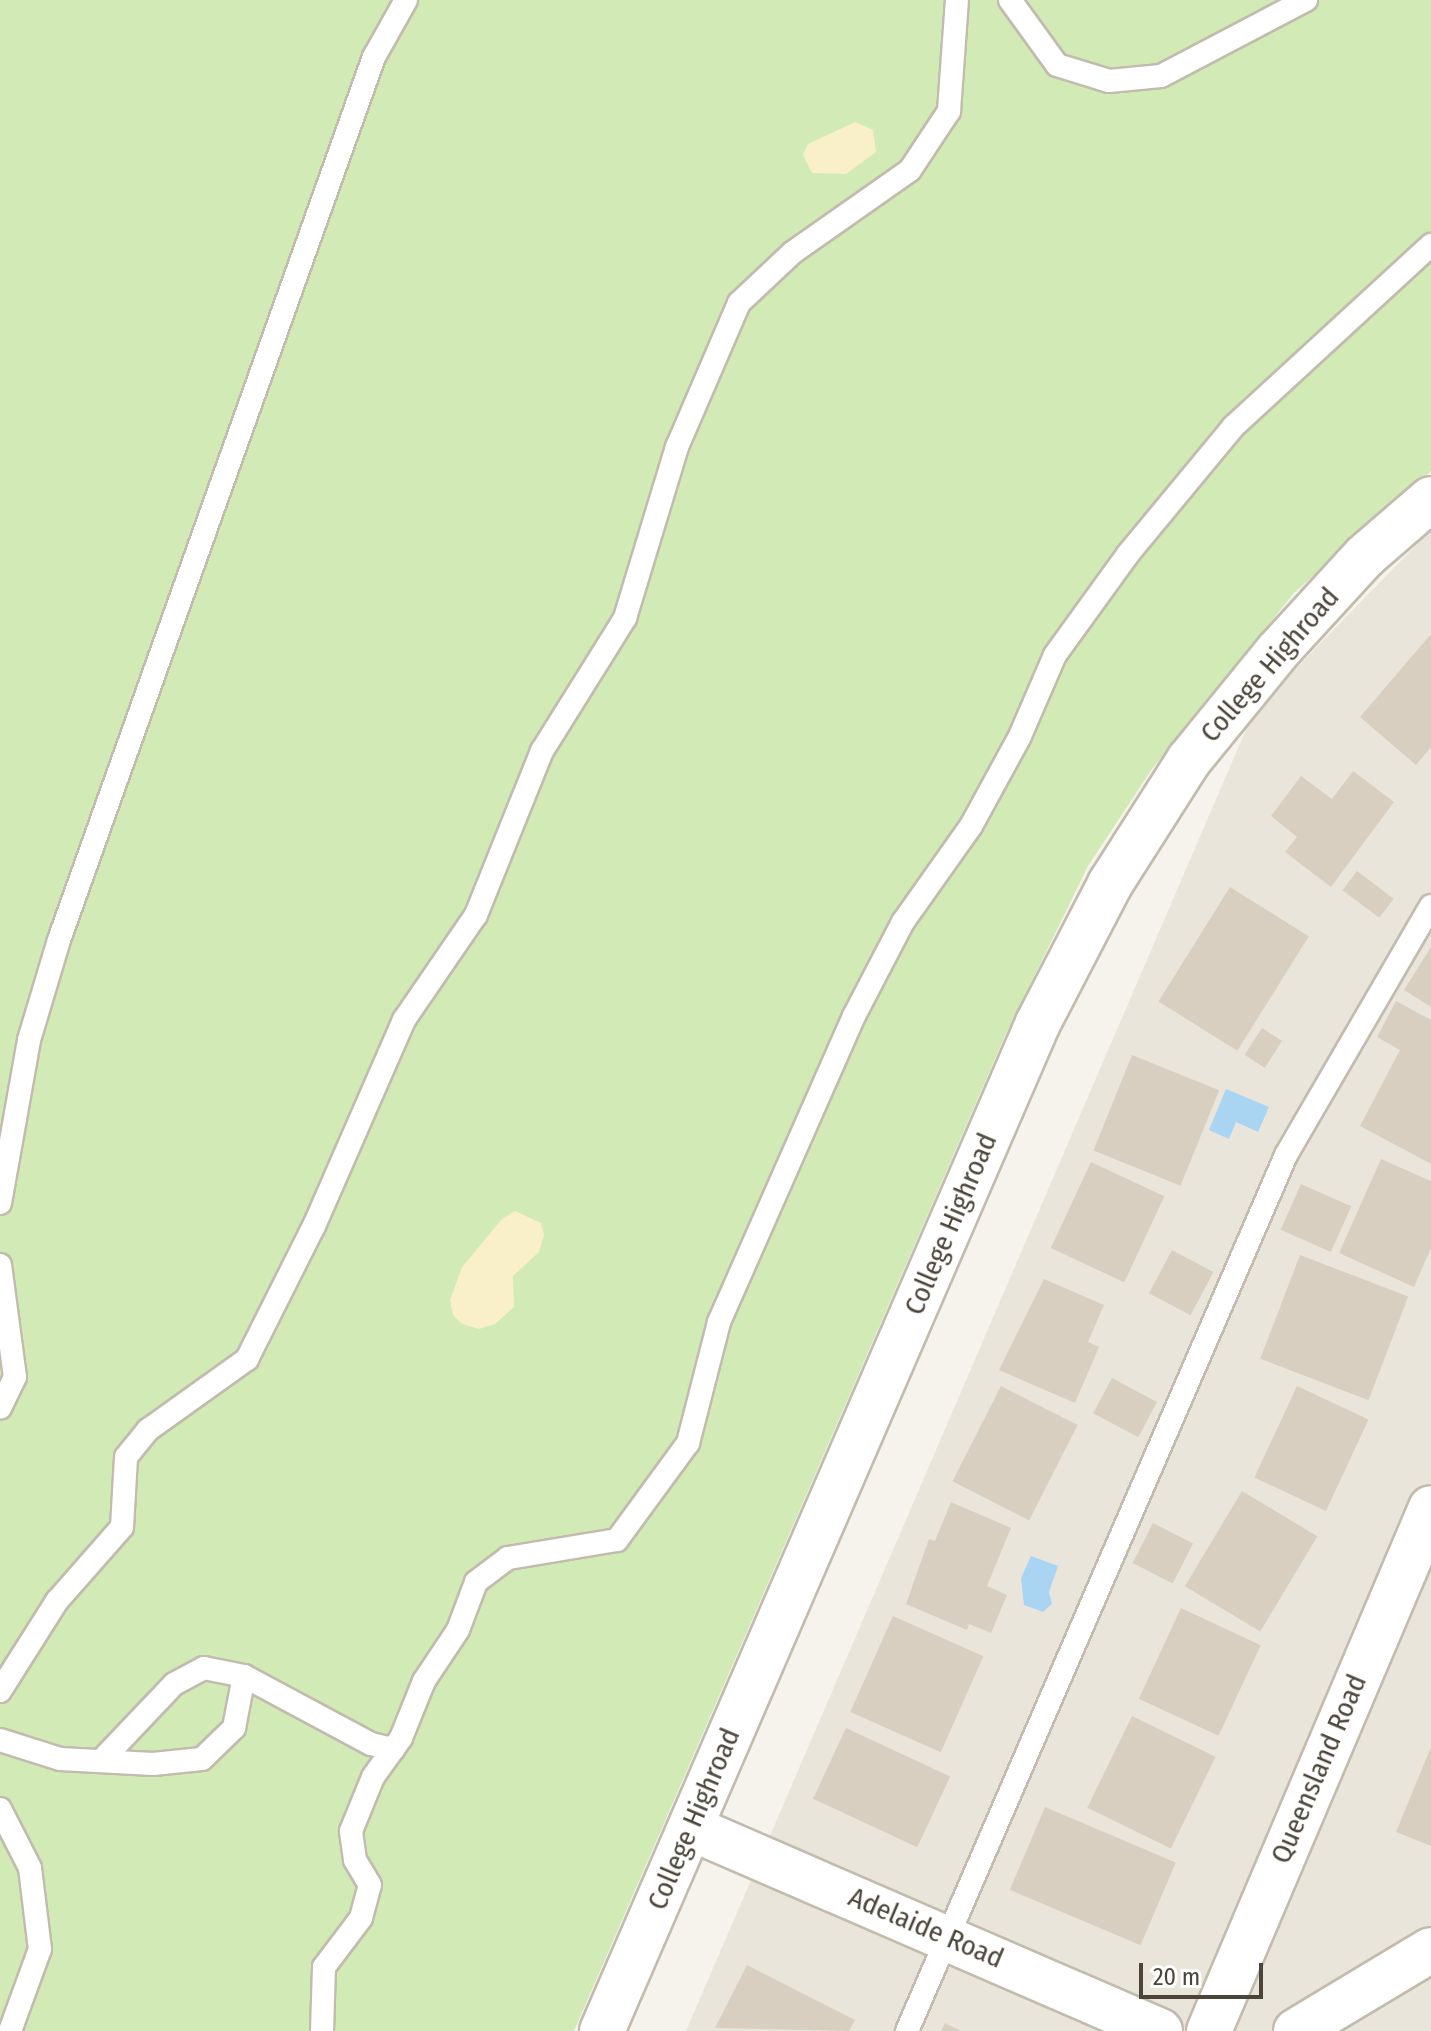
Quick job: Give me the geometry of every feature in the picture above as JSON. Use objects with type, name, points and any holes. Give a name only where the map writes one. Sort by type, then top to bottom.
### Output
[{"type":"street","name":"College Highroad","points":[[602,2031],[1038,1023],[1110,884],[1189,760],[1277,652],[1365,556],[1431,499]]},
{"type":"street","name":"Queensland Road","points":[[1209,2031],[1431,1508]]},
{"type":"street","name":"Adelaide Road","points":[[691,1828],[949,1936],[1160,2031]]},
{"type":"street","points":[[1296,2031],[1431,1950]]},
{"type":"lane","points":[[0,1203],[29,1040],[59,940],[374,57],[406,0]]},
{"type":"lane","points":[[0,1691],[57,1601],[122,1527],[126,1457],[148,1430],[247,1359],[314,1226],[404,1020],[476,915],[542,751],[625,618],[677,447],[739,303],[792,253],[910,170],[949,111],[957,0]]},
{"type":"lane","points":[[1010,0],[1057,65],[1109,81],[1161,76],[1306,0]]},
{"type":"lane","points":[[322,2031],[324,1967],[361,1918],[370,1885],[355,1860],[351,1831],[373,1777],[393,1749],[424,1681],[458,1630],[476,1582],[508,1558],[617,1540],[688,1443],[719,1322],[854,1016],[903,922],[985,800],[1020,736],[1055,655],[1128,554],[1233,427],[1431,245]]},
{"type":"lane","points":[[907,2031],[1286,1155],[1431,906]]},
{"type":"lane","points":[[0,1265],[15,1377],[0,1408]]},
{"type":"lane","points":[[102,1760],[174,1684],[204,1668],[244,1676],[371,1744],[393,1749]]},
{"type":"lane","points":[[0,1740],[60,1759],[153,1764],[202,1759],[234,1728],[244,1676]]},
{"type":"lane","points":[[0,1809],[30,1868],[40,1949],[10,2031]]},
{"type":"shaded area","points":[[1431,530],[1431,2031],[686,2031],[1254,711]]},
{"type":"green space","points":[[0,0],[1431,0],[1431,471],[1294,593],[1152,769],[1088,866],[1005,1036],[574,2031],[0,2031]]},
{"type":"sand","points":[[855,122],[873,130],[876,152],[846,174],[812,173],[803,155],[808,144]]},
{"type":"sand","points":[[515,1211],[541,1223],[544,1235],[539,1252],[513,1276],[514,1307],[495,1324],[479,1329],[462,1324],[453,1315],[450,1300],[462,1267],[502,1219]]},
{"type":"water","points":[[1226,1089],[1269,1107],[1258,1132],[1236,1122],[1229,1139],[1209,1130]]},
{"type":"water","points":[[1031,1556],[1058,1566],[1049,1592],[1052,1604],[1043,1612],[1024,1605],[1021,1578]]},
{"type":"building","points":[[1431,634],[1431,747],[1416,765],[1360,717]]},
{"type":"building","points":[[1353,771],[1394,802],[1331,887],[1285,852],[1297,837],[1271,816],[1301,776],[1332,799]]},
{"type":"building","points":[[1357,871],[1394,899],[1379,918],[1343,890]]},
{"type":"building","points":[[1230,887],[1309,936],[1237,1051],[1158,1001]]},
{"type":"building","points":[[1431,947],[1431,1007],[1404,990]]},
{"type":"building","points":[[1396,1001],[1431,1020],[1431,1164],[1360,1126],[1400,1050],[1377,1037]]},
{"type":"building","points":[[1262,1028],[1282,1041],[1265,1068],[1245,1055]]},
{"type":"building","points":[[1132,1055],[1219,1090],[1181,1186],[1093,1150]]},
{"type":"building","points":[[1381,1159],[1431,1181],[1431,1248],[1414,1287],[1339,1253]]},
{"type":"building","points":[[1091,1162],[1164,1196],[1124,1282],[1051,1248]]},
{"type":"building","points":[[1301,1184],[1351,1206],[1331,1252],[1281,1230]]},
{"type":"building","points":[[1172,1250],[1213,1272],[1190,1315],[1149,1293]]},
{"type":"building","points":[[1300,1255],[1408,1297],[1369,1400],[1260,1359]]},
{"type":"building","points":[[1044,1279],[1104,1305],[1088,1342],[1099,1347],[1075,1403],[999,1370]]},
{"type":"building","points":[[1112,1378],[1157,1402],[1138,1437],[1093,1413]]},
{"type":"building","points":[[1001,1386],[1078,1425],[1029,1520],[952,1481]]},
{"type":"building","points":[[1297,1386],[1369,1419],[1326,1511],[1254,1478]]},
{"type":"building","points":[[1242,1491],[1317,1536],[1260,1631],[1185,1586]]},
{"type":"building","points":[[951,1502],[1011,1528],[987,1586],[1007,1595],[991,1633],[969,1624],[967,1630],[906,1604],[929,1539],[935,1541]]},
{"type":"building","points":[[1153,1523],[1193,1543],[1173,1584],[1133,1563]]},
{"type":"building","points":[[1181,1608],[1261,1645],[1218,1736],[1139,1699]]},
{"type":"building","points":[[893,1616],[983,1656],[941,1752],[850,1712]]},
{"type":"building","points":[[1132,1716],[1216,1757],[1171,1848],[1087,1808]]},
{"type":"building","points":[[846,1728],[950,1777],[917,1847],[813,1799]]},
{"type":"building","points":[[1431,1747],[1431,1846],[1396,1832]]},
{"type":"building","points":[[1045,1807],[1176,1862],[1141,1945],[1010,1890]]},
{"type":"building","points":[[747,1965],[855,2020],[849,2031],[715,2028]]},
{"type":"building","points":[[945,2023],[961,2031],[941,2031]]}]
